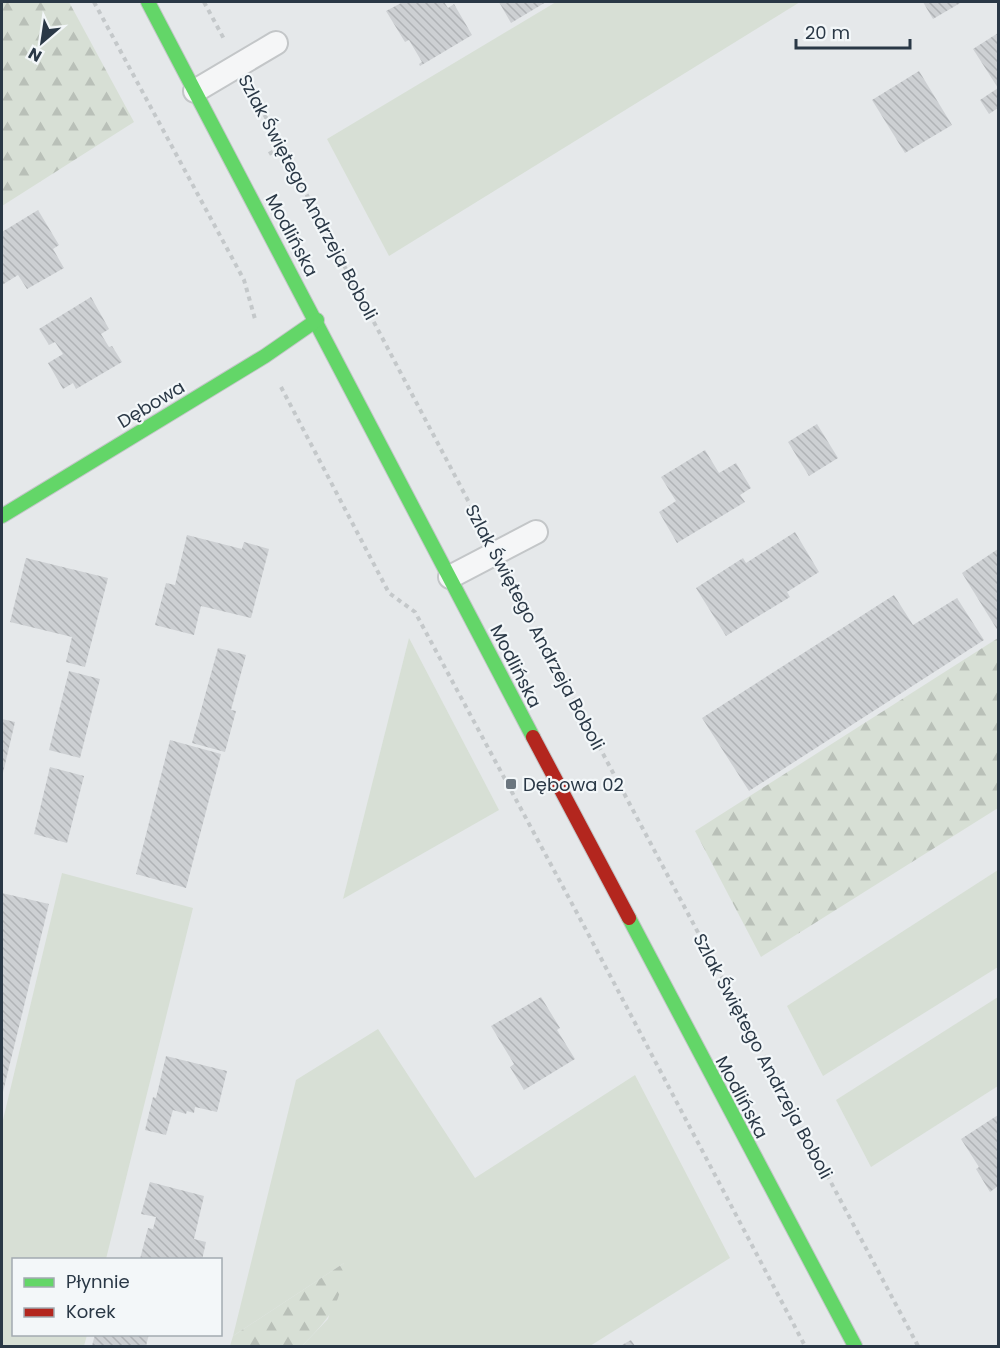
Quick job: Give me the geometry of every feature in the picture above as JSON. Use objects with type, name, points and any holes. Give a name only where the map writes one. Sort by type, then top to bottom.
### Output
[{"type":"main road","name":"Modlińska","points":[[148,2],[855,1347]]},
{"type":"main road","name":"Dębowa","points":[[2,516],[265,356],[317,320]]},
{"type":"lane","points":[[195,91],[276,43]]},
{"type":"lane","points":[[450,577],[536,532]]},
{"type":"path","points":[[94,2],[244,280],[265,356],[389,593],[415,612],[584,926],[805,1347]]},
{"type":"path","name":"Szlak Świętego Andrzeja Boboli","points":[[204,2],[918,1347]]},
{"type":"green space","points":[[2,2],[69,2],[134,122],[2,206]]},
{"type":"green space","points":[[556,2],[800,2],[389,256],[327,139]]},
{"type":"green space","points":[[409,638],[499,810],[343,899]]},
{"type":"green space","points":[[998,638],[998,808],[761,957],[695,831]]},
{"type":"green space","points":[[998,870],[998,967],[823,1076],[787,1006]]},
{"type":"green space","points":[[62,873],[193,908],[106,1258],[12,1258],[12,1336],[87,1336],[84,1346],[2,1346],[2,1124]]},
{"type":"green space","points":[[998,997],[998,1086],[871,1167],[836,1100]]},
{"type":"green space","points":[[378,1029],[475,1178],[635,1075],[730,1258],[590,1346],[302,1346],[328,1319],[344,1263],[233,1336],[296,1080]]},
{"type":"green space","points":[[344,1263],[341,1290],[333,1309],[302,1346],[230,1346],[233,1336]]},
{"type":"building","points":[[403,2],[444,2],[448,8],[454,4],[472,35],[420,66],[422,62],[409,40],[405,42],[386,11]]},
{"type":"building","points":[[499,2],[546,2],[511,23]]},
{"type":"building","points":[[923,2],[962,2],[933,19]]},
{"type":"building","points":[[998,33],[998,88],[973,49]]},
{"type":"building","points":[[919,71],[952,125],[905,153],[872,100]]},
{"type":"building","points":[[998,88],[998,108],[989,114],[980,100]]},
{"type":"building","points":[[38,210],[59,245],[53,249],[64,268],[27,289],[18,275],[2,285],[2,232]]},
{"type":"building","points":[[91,297],[109,329],[101,334],[122,362],[76,389],[73,383],[63,389],[48,363],[63,354],[55,342],[49,345],[39,329]]},
{"type":"building","points":[[817,424],[838,458],[809,476],[788,442]]},
{"type":"building","points":[[705,450],[719,473],[736,463],[751,488],[740,495],[745,502],[677,543],[659,512],[676,501],[661,477]]},
{"type":"building","points":[[795,532],[819,572],[787,592],[790,597],[726,636],[696,588],[743,558],[746,563]]},
{"type":"building","points":[[187,535],[242,549],[244,542],[269,549],[251,618],[201,606],[194,635],[155,625],[166,583],[175,585]]},
{"type":"building","points":[[998,549],[998,631],[962,573]]},
{"type":"building","points":[[26,558],[108,578],[85,667],[66,662],[72,637],[10,622]]},
{"type":"building","points":[[894,595],[913,625],[957,598],[984,640],[749,791],[702,718]]},
{"type":"building","points":[[218,648],[246,655],[231,710],[236,711],[225,752],[192,743]]},
{"type":"building","points":[[69,671],[100,679],[80,758],[49,750]]},
{"type":"building","points":[[2,719],[15,722],[3,773],[2,772]]},
{"type":"building","points":[[170,740],[221,754],[186,888],[136,874]]},
{"type":"building","points":[[50,767],[84,776],[67,843],[34,834]]},
{"type":"building","points":[[2,893],[49,904],[2,1096]]},
{"type":"building","points":[[541,997],[560,1028],[557,1030],[575,1059],[524,1090],[510,1067],[514,1064],[491,1026]]},
{"type":"building","points":[[166,1056],[227,1071],[217,1112],[195,1107],[194,1113],[187,1111],[186,1114],[173,1110],[166,1135],[145,1130],[153,1097],[156,1098]]},
{"type":"building","points":[[998,1115],[998,1186],[990,1192],[976,1169],[979,1167],[961,1139]]},
{"type":"building","points":[[150,1182],[204,1196],[194,1239],[206,1242],[202,1258],[140,1258],[148,1228],[153,1229],[156,1217],[141,1214]]},
{"type":"building","points":[[94,1336],[148,1336],[146,1346],[92,1346]]},
{"type":"building","points":[[631,1340],[635,1346],[620,1346]]},
{"type":"traffic: fast","points":[[148,2],[533,737]]},
{"type":"traffic: fast","points":[[2,516],[265,356],[317,320]]},
{"type":"traffic: fast","points":[[629,918],[855,1346]]},
{"type":"traffic: jam","points":[[533,737],[629,918]]},
{"type":"place","name":"Dębowa 02","points":[[511,784]]}]
